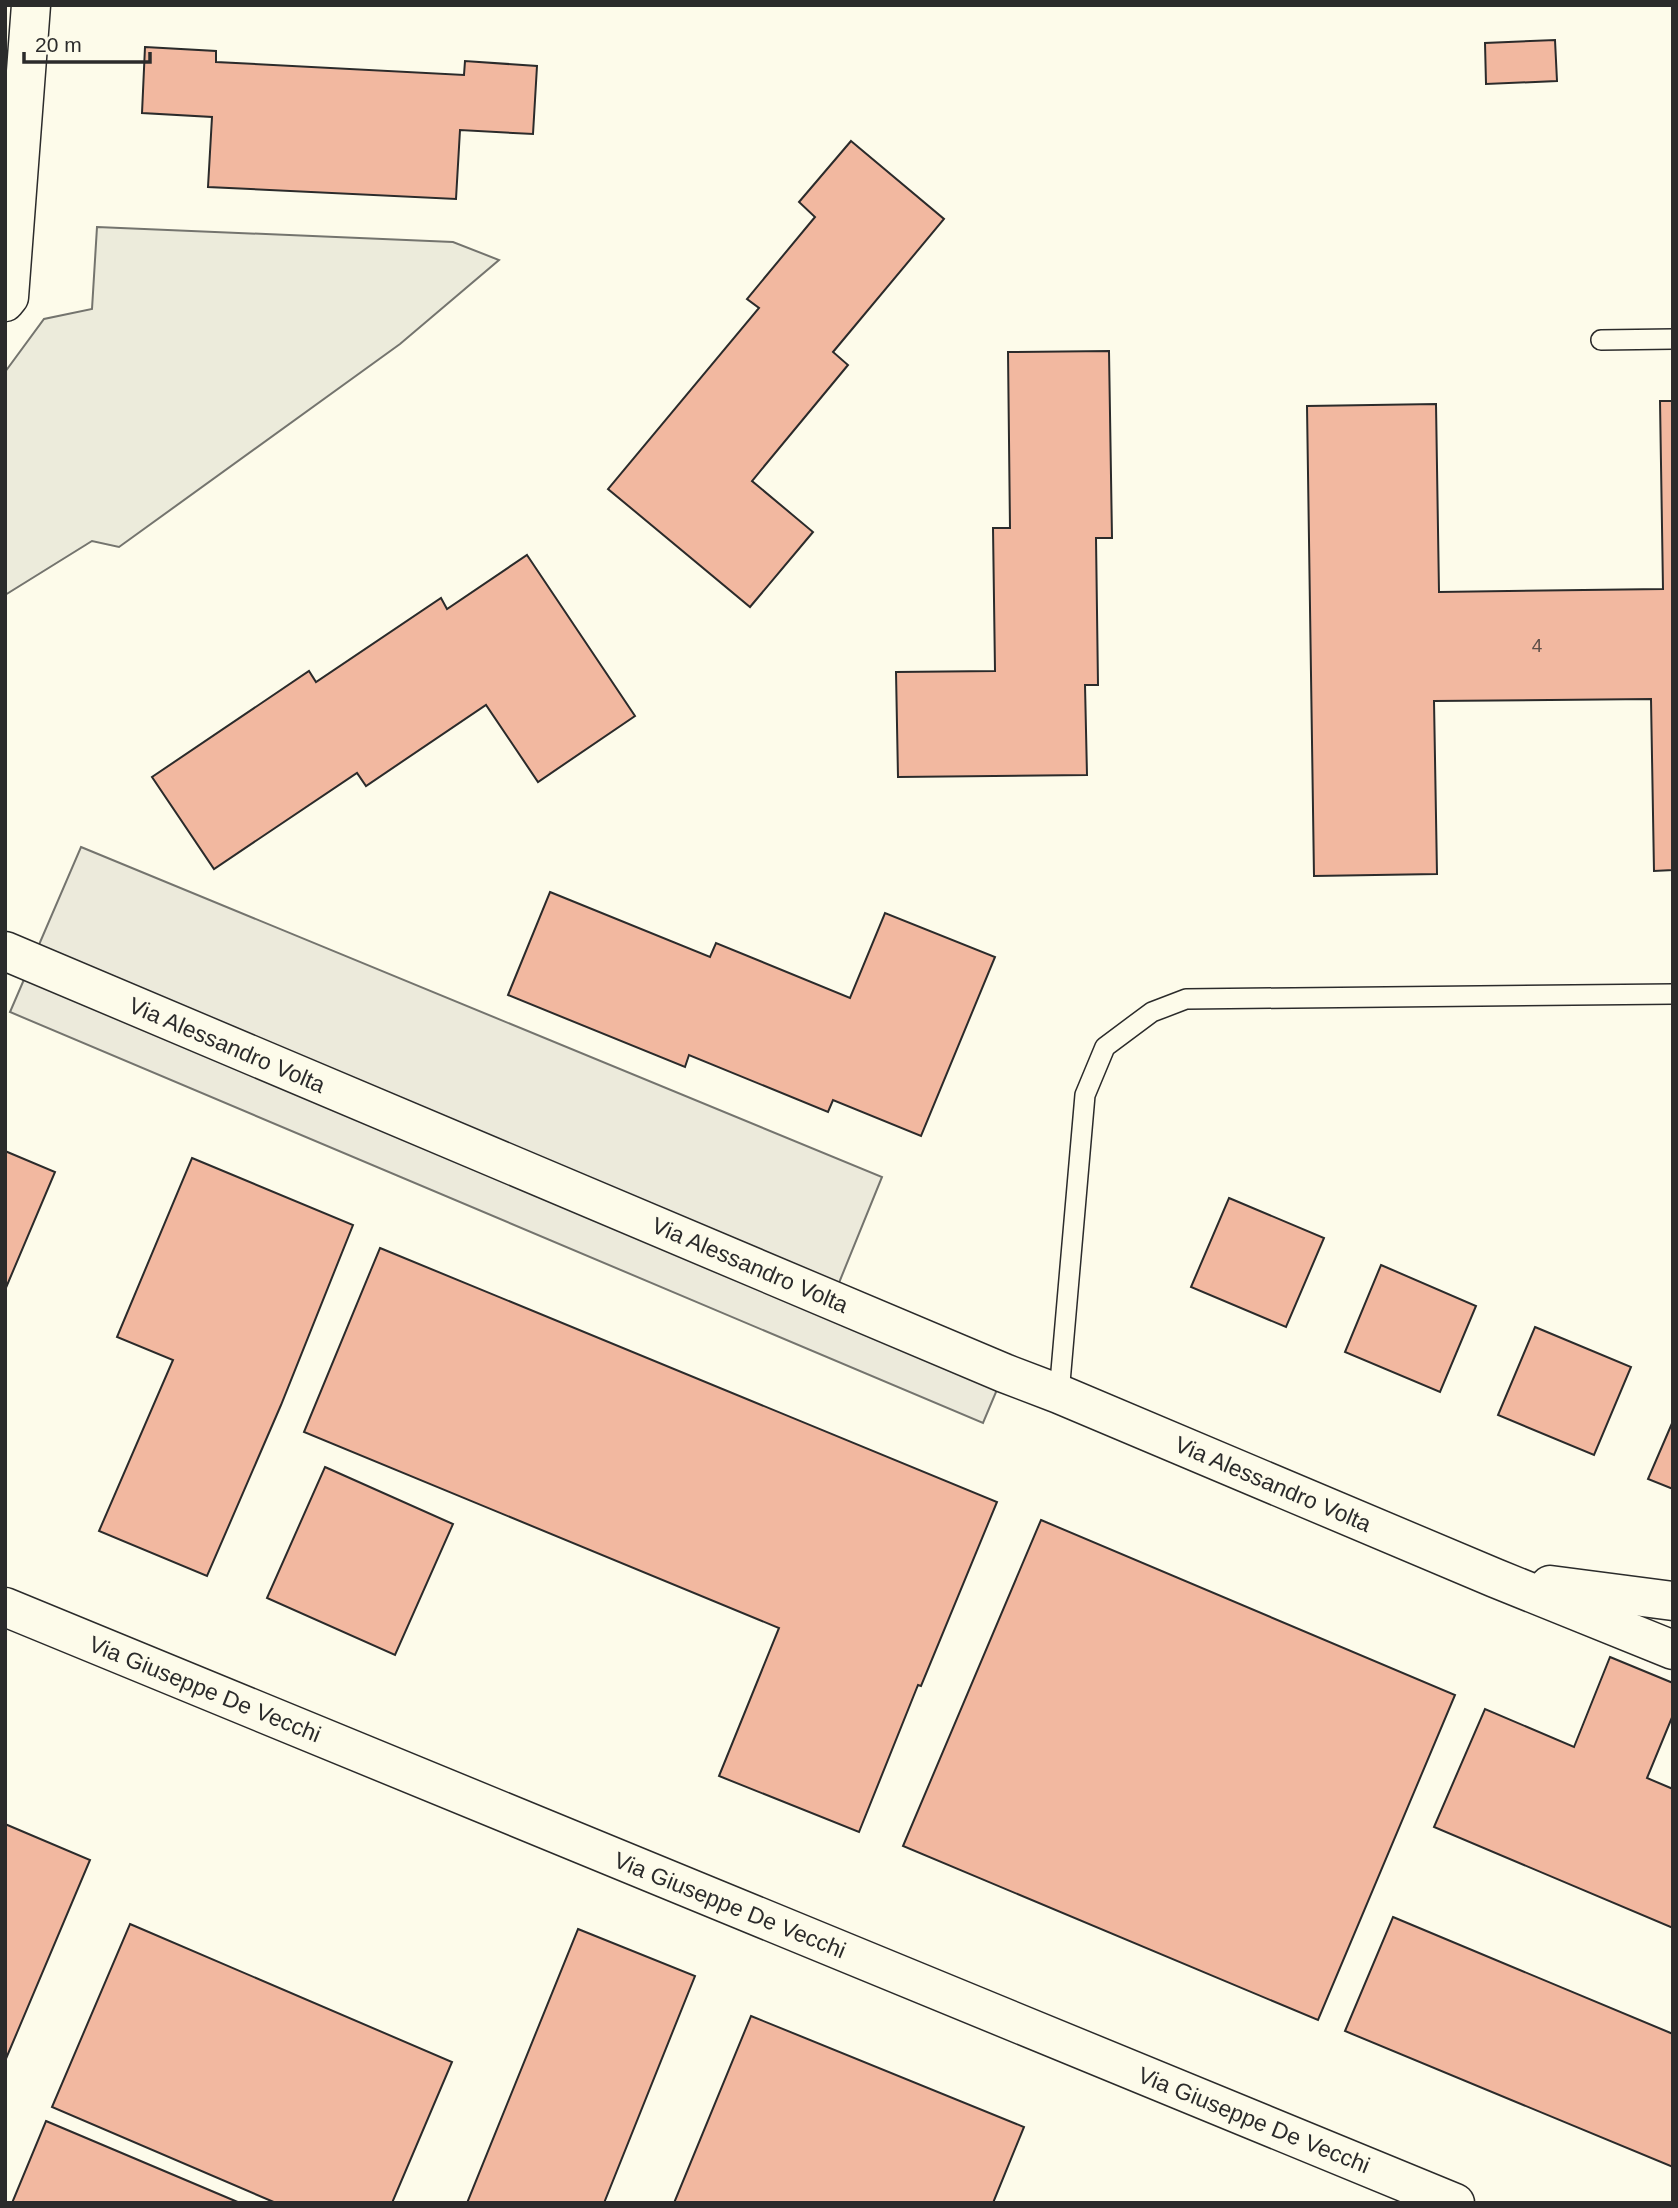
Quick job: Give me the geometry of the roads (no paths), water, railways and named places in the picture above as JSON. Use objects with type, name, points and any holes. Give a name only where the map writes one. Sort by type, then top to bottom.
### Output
[{"type":"street","points":[[7,287],[31,5]]},
{"type":"street","name":"Via Alessandro Volta","points":[[5,951],[1004,1373],[1673,1650]]},
{"type":"street","name":"Via Alessandro Volta","points":[[1495,1578],[1673,1601]]},
{"type":"street","name":"Via Giuseppe De Vecchi","points":[[5,1607],[1455,2203]]},
{"type":"lane","points":[[1601,340],[1673,339]]},
{"type":"lane","points":[[1059,1394],[1085,1096],[1105,1047],[1152,1012],[1186,999],[1673,994]]}]
